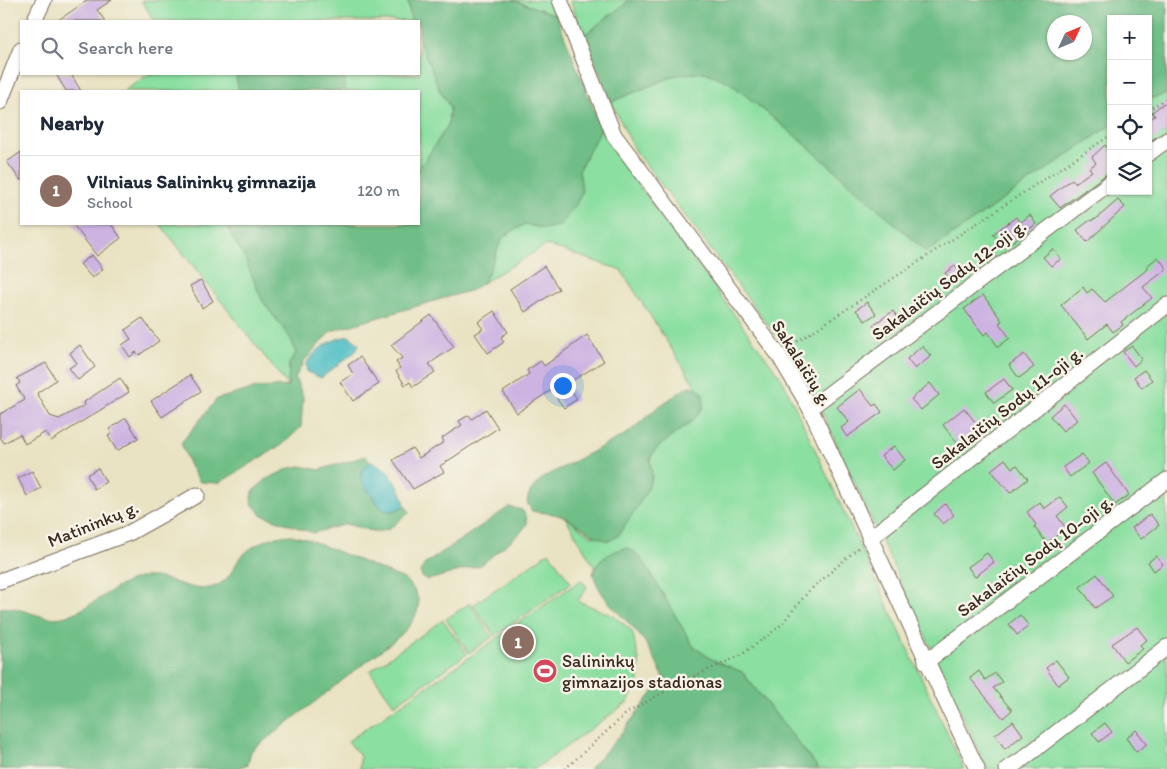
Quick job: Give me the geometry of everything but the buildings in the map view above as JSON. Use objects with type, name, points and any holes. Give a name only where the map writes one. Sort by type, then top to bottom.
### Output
[{"type":"street","points":[[34,20],[44,0]]},
{"type":"street","name":"Sakalaičių g.","points":[[560,0],[614,135],[778,354],[810,408],[869,540],[977,769]]},
{"type":"street","points":[[0,102],[20,52]]},
{"type":"street","points":[[1152,151],[1167,140]]},
{"type":"street","name":"Sakalaičių Sodų 12-oji g.","points":[[810,408],[1107,185]]},
{"type":"street","name":"Sakalaičių Sodų 11-oji g.","points":[[869,540],[1167,305]]},
{"type":"street","name":"Sakalaičių Sodų 10-oji g.","points":[[926,662],[1167,480]]},
{"type":"street","name":"Matininkų g.","points":[[0,581],[129,533],[197,495]]},
{"type":"street","points":[[1007,769],[1020,761],[1167,647]]},
{"type":"path","points":[[1152,107],[1167,98]]},
{"type":"path","points":[[778,354],[1107,138]]},
{"type":"path","points":[[565,769],[627,713],[687,679],[740,656],[771,633],[795,610],[809,591],[869,540]]},
{"type":"green space","points":[[141,0],[408,0],[411,20],[153,20]]},
{"type":"green space","points":[[408,0],[513,0],[556,15],[601,128],[579,170],[582,191],[576,205],[560,226],[544,229],[525,224],[503,237],[484,282],[472,290],[331,331],[304,361],[295,378],[303,397],[301,427],[282,445],[219,483],[200,482],[190,466],[181,443],[217,399],[257,388],[288,386],[289,364],[296,353],[291,339],[262,300],[244,256],[233,239],[227,225],[420,225],[420,165],[448,125],[450,107],[440,91],[420,41],[420,20],[411,20]]},
{"type":"green space","points":[[513,0],[550,0],[556,15],[516,1]]},
{"type":"green space","points":[[570,0],[630,0],[584,35]]},
{"type":"green space","points":[[630,0],[1167,0],[1167,94],[1152,98],[1152,15],[1107,15],[1107,128],[927,252],[805,144],[729,82],[705,72],[676,75],[611,102],[584,35]]},
{"type":"green space","points":[[420,41],[440,91],[450,107],[448,125],[423,164],[420,166],[420,90],[346,90],[344,84],[347,75],[420,75]]},
{"type":"green space","points":[[705,72],[729,82],[805,144],[927,252],[1107,128],[1107,195],[1152,195],[1152,98],[1167,94],[1167,769],[987,769],[809,384],[784,346],[635,150],[611,102],[676,75]]},
{"type":"green space","points":[[148,75],[238,75],[236,78],[239,90],[125,90]]},
{"type":"green space","points":[[238,75],[347,75],[344,84],[346,90],[239,90],[236,78]]},
{"type":"green space","points":[[601,128],[618,157],[782,379],[964,769],[819,769],[742,672],[711,659],[693,646],[644,562],[636,553],[606,556],[595,568],[565,517],[591,536],[618,536],[652,479],[650,458],[657,448],[689,423],[703,408],[702,392],[696,387],[621,270],[547,245],[484,282],[503,237],[525,224],[544,229],[582,191],[579,170]]},
{"type":"green space","points":[[161,225],[227,225],[233,239],[244,256],[262,300],[291,339],[296,353],[289,364],[288,386]]},
{"type":"green space","points":[[689,386],[696,387],[701,391],[703,405],[692,421],[664,442],[651,457],[652,477],[648,487],[618,536],[609,541],[597,537],[564,517],[532,511],[527,502],[529,494],[544,477],[628,433],[658,407]]},
{"type":"green space","points":[[366,456],[369,462],[363,470],[360,480],[383,510],[393,511],[405,506],[410,512],[389,529],[376,532],[346,524],[313,533],[262,515],[252,504],[251,497],[254,490],[267,479],[290,468],[301,466],[319,470]]},
{"type":"green space","points":[[509,507],[522,510],[526,516],[527,524],[521,532],[481,565],[428,580],[422,577],[420,572],[425,564]]},
{"type":"green space","points":[[291,535],[310,540],[404,579],[416,593],[418,607],[413,621],[401,635],[251,751],[248,764],[234,769],[0,769],[0,608],[16,609],[39,616],[63,617],[84,608],[124,584],[145,577],[163,579],[189,587],[207,588],[216,586],[224,581],[238,561],[249,550],[269,539]]},
{"type":"green space","points":[[627,548],[636,553],[644,562],[693,646],[711,659],[742,672],[819,769],[589,769],[616,740],[664,678],[645,642],[607,600],[601,592],[593,573],[598,563],[606,556]]},
{"type":"green space","points":[[549,552],[571,583],[495,636],[473,605]]},
{"type":"green space","name":"Salininkų gimnazijos stadionas","points":[[581,580],[587,587],[578,601],[614,616],[632,631],[639,660],[639,681],[628,702],[535,769],[360,769],[360,756],[348,741]]},
{"type":"green space","points":[[470,603],[492,637],[469,653],[446,619]]},
{"type":"green space","points":[[443,620],[467,654],[394,705],[370,671]]},
{"type":"water","points":[[349,336],[359,344],[356,351],[321,378],[307,372],[306,364],[319,349],[330,342]]},
{"type":"water","points":[[369,462],[382,467],[393,478],[405,506],[393,511],[383,510],[360,480],[363,470]]},
{"type":"place","name":"Vilniaus Salininkų gimnazija","points":[[518,642]]},
{"type":"place","name":"Salininkų gimnazijos stadionas","points":[[545,671]]}]
